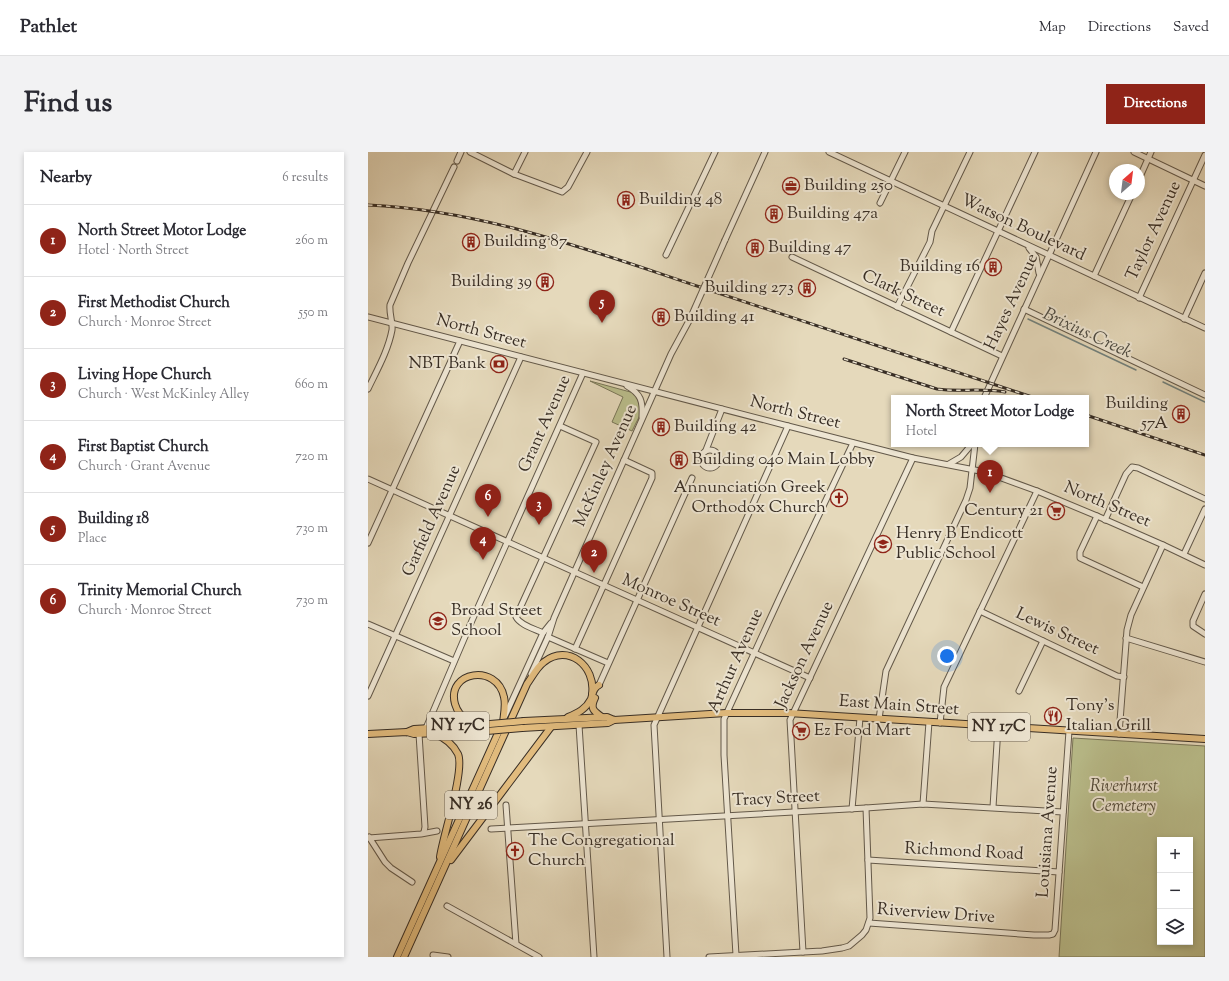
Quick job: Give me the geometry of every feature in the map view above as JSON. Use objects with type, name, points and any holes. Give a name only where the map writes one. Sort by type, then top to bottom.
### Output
[{"type":"main road","name":"NY 26","points":[[404,957],[527,684],[544,662],[551,658],[565,656],[578,660],[588,670],[593,683],[592,694]]},
{"type":"main road","points":[[438,868],[502,722],[505,699],[499,685],[482,675],[472,675],[460,683],[455,692],[454,701],[458,711],[469,720],[490,724]]},
{"type":"main road","points":[[563,719],[581,710],[591,699],[596,686],[599,685]]},
{"type":"main road","points":[[599,685],[592,705],[596,713],[602,717]]},
{"type":"main road","name":"East Main Street","points":[[368,734],[407,732],[436,734],[608,723],[614,720],[726,713],[793,714],[1205,739]]},
{"type":"main road","name":"East Main Street","points":[[407,732],[414,729],[524,721],[602,717],[607,717],[614,720]]},
{"type":"main road","points":[[440,878],[451,859],[550,727]]},
{"type":"main road","name":"NY 26","points":[[396,957],[438,868],[459,776],[460,762],[458,755],[454,748],[444,738],[436,734]]},
{"type":"street","points":[[455,152],[457,161],[461,152]]},
{"type":"street","points":[[470,152],[514,174],[560,192],[568,187],[587,152]]},
{"type":"street","points":[[514,174],[524,152]]},
{"type":"street","points":[[666,255],[715,152]]},
{"type":"street","name":"McKinley Avenue","points":[[502,722],[554,618],[671,354],[690,319],[765,152]]},
{"type":"street","name":"Watson Boulevard","points":[[829,152],[839,154],[891,182],[1205,328]]},
{"type":"street","points":[[880,202],[906,152]]},
{"type":"street","points":[[897,308],[930,242],[932,231],[943,206],[970,152]]},
{"type":"street","points":[[951,332],[1034,152]]},
{"type":"street","name":"Hayes Avenue","points":[[985,395],[1039,274],[1096,152]]},
{"type":"street","points":[[1134,152],[1205,186]]},
{"type":"street","points":[[1145,165],[1151,152]]},
{"type":"street","name":"Taylor Avenue","points":[[1139,298],[1205,155]]},
{"type":"street","points":[[368,389],[388,345],[393,323],[389,312],[390,305],[454,167]]},
{"type":"street","points":[[1094,276],[1129,200]]},
{"type":"street","points":[[1026,244],[1033,251],[1036,257],[1039,274]]},
{"type":"street","name":"Clark Street","points":[[792,257],[897,308],[1002,356]]},
{"type":"street","points":[[1184,318],[1205,274]]},
{"type":"street","points":[[1024,309],[1205,395]]},
{"type":"street","name":"North Street","points":[[368,317],[913,458],[985,472],[1037,491],[1097,516],[1162,544],[1205,565]]},
{"type":"street","points":[[368,543],[460,341]]},
{"type":"street","name":"Garfield Avenue","points":[[368,696],[521,357]]},
{"type":"street","name":"Grant Avenue","points":[[426,728],[454,661],[583,373]]},
{"type":"street","points":[[621,382],[634,390],[641,399],[643,406],[642,419]]},
{"type":"street","points":[[706,450],[722,409]]},
{"type":"street","points":[[560,426],[596,442],[516,618],[522,624],[575,649],[608,662]]},
{"type":"street","points":[[667,957],[654,729],[657,718],[788,426]]},
{"type":"street","name":"Arthur Avenue","points":[[736,955],[723,724],[726,713],[853,442]]},
{"type":"street","points":[[949,464],[961,457],[969,447]]},
{"type":"street","points":[[879,719],[886,671],[963,508],[970,488],[975,447]]},
{"type":"street","name":"Jackson Avenue","points":[[803,952],[790,720],[913,458]]},
{"type":"street","points":[[575,649],[653,476],[652,473],[624,460]]},
{"type":"street","points":[[1105,520],[1126,474],[1132,467],[1138,468],[1205,499]]},
{"type":"street","points":[[599,685],[608,662],[692,478]]},
{"type":"street","name":"Monroe Street","points":[[368,479],[636,601],[810,678]]},
{"type":"street","points":[[940,723],[944,687],[1037,491]]},
{"type":"street","points":[[1184,554],[1205,509]]},
{"type":"street","points":[[1097,516],[1080,552],[1080,558],[1143,587]]},
{"type":"street","points":[[1119,734],[1126,638],[1131,615],[1162,544]]},
{"type":"street","points":[[1205,594],[1193,621],[1193,626],[1195,629],[1205,634]]},
{"type":"street","name":"Lewis Street","points":[[980,611],[1117,676],[1124,677]]},
{"type":"street","points":[[368,624],[454,661]]},
{"type":"street","name":"McKinley Avenue","points":[[527,684],[546,635]]},
{"type":"street","points":[[1126,638],[1205,662]]},
{"type":"street","points":[[1019,691],[1043,641]]},
{"type":"street","points":[[852,809],[860,718]]},
{"type":"street","points":[[923,804],[929,722]]},
{"type":"street","points":[[579,725],[584,824],[594,957]]},
{"type":"street","points":[[993,807],[998,726]]},
{"type":"street","name":"Louisiana Avenue","points":[[1053,934],[1055,930],[1062,812],[1069,731]]},
{"type":"street","points":[[419,734],[424,832]]},
{"type":"street","name":"Tracy Street","points":[[491,829],[923,804],[1062,812]]},
{"type":"street","points":[[506,805],[516,944]]},
{"type":"street","points":[[866,808],[870,905],[869,923]]},
{"type":"street","points":[[369,837],[421,834],[424,832],[437,831]]},
{"type":"street","points":[[369,837],[391,868],[412,882]]},
{"type":"street","name":"Richmond Road","points":[[868,860],[1059,872]]},
{"type":"street","points":[[447,906],[539,957]]},
{"type":"street","name":"Riverview Drive","points":[[709,957],[822,951],[849,946],[862,935],[869,923],[1053,934]]},
{"type":"street","points":[[433,954],[448,957]]},
{"type":"green space","points":[[590,381],[639,395],[643,409],[632,431],[612,422],[623,397]]},
{"type":"green space","name":"Riverhurst Cemetery","points":[[1073,738],[1205,746],[1205,957],[1059,957]]},
{"type":"waterway","name":"Brixius Creek","points":[[1028,319],[1136,370]]},
{"type":"waterway","name":"Brixius Creek","points":[[1163,382],[1205,402]]},
{"type":"railway","points":[[368,205],[411,208],[453,215],[537,234],[1026,395]]},
{"type":"railway","points":[[844,359],[937,389],[988,390],[1005,392]]},
{"type":"railway","points":[[1089,416],[1205,455]]},
{"type":"place","name":"Building 250","points":[[791,186]]},
{"type":"place","name":"Building 48","points":[[626,200]]},
{"type":"place","name":"Building 47a","points":[[774,214]]},
{"type":"place","name":"Building 87","points":[[471,242]]},
{"type":"place","name":"Building 47","points":[[755,248]]},
{"type":"place","name":"Building 16","points":[[993,267]]},
{"type":"place","name":"Building 39","points":[[545,282]]},
{"type":"place","name":"Building 273","points":[[807,288]]},
{"type":"place","name":"Building 41","points":[[661,317]]},
{"type":"place","name":"Building 18","points":[[602,323]]},
{"type":"place","name":"NBT Bank","points":[[499,364]]},
{"type":"place","name":"Building 57A","points":[[1181,414]]},
{"type":"place","name":"Building 42","points":[[661,427]]},
{"type":"place","name":"Building 040 Main Lobby","points":[[679,460]]},
{"type":"place","name":"North Street Motor Lodge","points":[[990,493]]},
{"type":"place","name":"Annunciation Greek Orthodox Church","points":[[839,498]]},
{"type":"place","name":"Century 21","points":[[1056,511]]},
{"type":"place","name":"Trinity Memorial Church","points":[[488,517]]},
{"type":"place","name":"Living Hope Church","points":[[539,525]]},
{"type":"place","name":"Henry B Endicott Public School","points":[[883,544]]},
{"type":"place","name":"First Baptist Church","points":[[483,560]]},
{"type":"place","name":"First Methodist Church","points":[[594,573]]},
{"type":"place","name":"Broad Street School","points":[[438,621]]},
{"type":"place","name":"Tony’s Italian Grill","points":[[1053,716]]},
{"type":"place","name":"Ez Food Mart","points":[[801,731]]},
{"type":"place","name":"The Congregational Church","points":[[515,851]]}]
